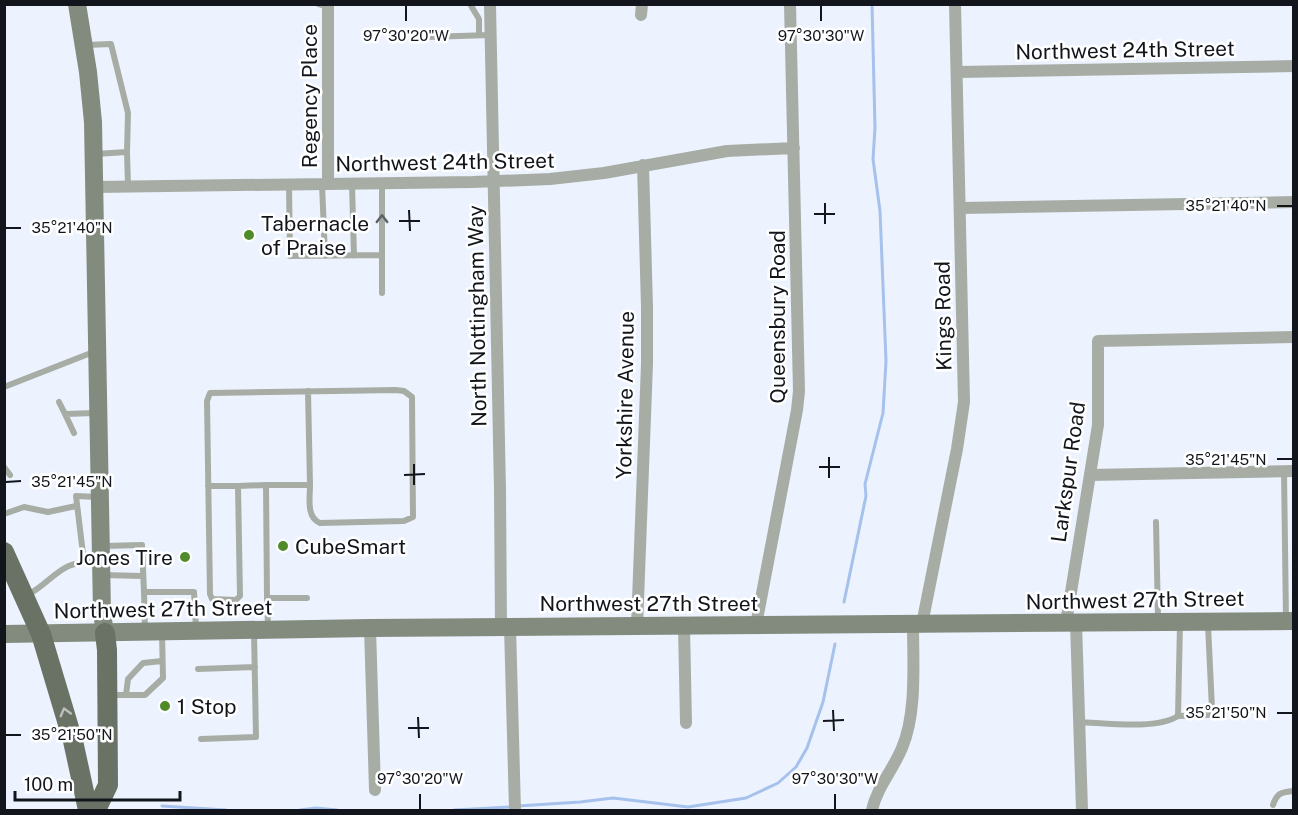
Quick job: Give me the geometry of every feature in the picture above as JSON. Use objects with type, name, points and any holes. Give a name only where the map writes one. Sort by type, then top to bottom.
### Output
[{"type":"main road","points":[[76,4],[91,98],[94,154],[100,497],[97,561],[107,650],[117,695],[108,785],[96,810]]},
{"type":"main road","points":[[4,552],[41,634],[73,741],[88,810]]},
{"type":"main road","name":"Northwest 27th Street","points":[[4,634],[370,628],[1290,621]]},
{"type":"street","name":"North Nottingham Way","points":[[490,4],[485,35],[494,182],[506,627],[515,810]]},
{"type":"street","name":"Queensbury Road","points":[[756,625],[799,391],[790,4]]},
{"type":"street","name":"Kings Road","points":[[872,810],[879,789],[903,747],[909,724],[917,624],[939,547],[962,419],[964,379],[955,4]]},
{"type":"street","name":"Regency Place","points":[[323,6],[325,184]]},
{"type":"street","name":"Northwest 24th Street","points":[[957,72],[1293,66]]},
{"type":"street","name":"Northwest 24th Street","points":[[94,187],[494,182],[574,177],[727,151],[794,148]]},
{"type":"street","name":"Yorkshire Avenue","points":[[637,626],[647,364],[643,165]]},
{"type":"street","points":[[961,208],[1293,202]]},
{"type":"street","name":"Larkspur Road","points":[[1082,810],[1079,722],[1071,623],[1075,555],[1098,425],[1098,341],[1293,337]]},
{"type":"street","points":[[1090,475],[1289,471]]},
{"type":"street","points":[[684,626],[686,723]]},
{"type":"street","points":[[370,628],[375,790]]},
{"type":"lane","points":[[426,37],[485,35],[470,4]]},
{"type":"lane","points":[[83,46],[111,44],[128,113],[128,186]]},
{"type":"lane","points":[[94,154],[127,152]]},
{"type":"lane","points":[[382,183],[382,293]]},
{"type":"lane","points":[[289,184],[290,256],[382,255]]},
{"type":"lane","points":[[325,184],[325,256]]},
{"type":"lane","points":[[352,184],[354,256]]},
{"type":"lane","points":[[4,387],[97,350]]},
{"type":"lane","points":[[238,486],[240,596],[236,600],[215,600],[210,594],[207,401],[210,393],[308,391],[404,391],[412,397],[413,517],[404,521],[320,523],[315,521],[311,514],[308,391]]},
{"type":"lane","points":[[59,402],[74,433]]},
{"type":"lane","points":[[65,414],[98,413]]},
{"type":"lane","points":[[4,466],[10,475]]},
{"type":"lane","points":[[1289,471],[1290,621]]},
{"type":"lane","points":[[201,739],[256,737],[255,667],[267,598],[266,485]]},
{"type":"lane","points":[[208,486],[310,485]]},
{"type":"lane","points":[[100,497],[76,496],[83,543],[97,561],[143,576]]},
{"type":"lane","points":[[4,514],[24,507],[48,512],[76,506]]},
{"type":"lane","points":[[1156,522],[1159,622]]},
{"type":"lane","points":[[25,597],[40,588],[60,569],[97,561],[142,545],[144,592],[162,661],[163,678],[150,687],[145,695],[117,695]]},
{"type":"lane","points":[[144,592],[194,592],[196,632]]},
{"type":"lane","points":[[267,598],[306,598]]},
{"type":"lane","points":[[1178,716],[1180,622]]},
{"type":"lane","points":[[1079,722],[1153,723],[1172,720],[1178,716],[1208,715],[1212,709],[1208,622]]},
{"type":"lane","points":[[117,695],[126,682],[138,674],[147,661],[162,661]]},
{"type":"lane","points":[[198,669],[255,667]]},
{"type":"lane","points":[[1273,805],[1276,796],[1281,792],[1293,791]]},
{"type":"waterway","points":[[844,602],[866,496],[865,484],[883,413],[886,361],[880,211],[873,159],[875,128],[872,4]]},
{"type":"waterway","points":[[518,806],[613,798],[688,807],[746,798],[778,783],[796,767],[807,748],[823,702],[835,644]]},
{"type":"waterway","points":[[162,806],[226,810]]},
{"type":"waterway","points":[[454,810],[512,807]]},
{"type":"waterway","points":[[300,810],[316,808],[337,810]]},
{"type":"place","name":"Tabernacle of Praise","points":[[249,235]]},
{"type":"place","name":"CubeSmart","points":[[283,546]]},
{"type":"place","name":"Jones Tire","points":[[185,557]]},
{"type":"place","name":"1 Stop","points":[[165,706]]}]
